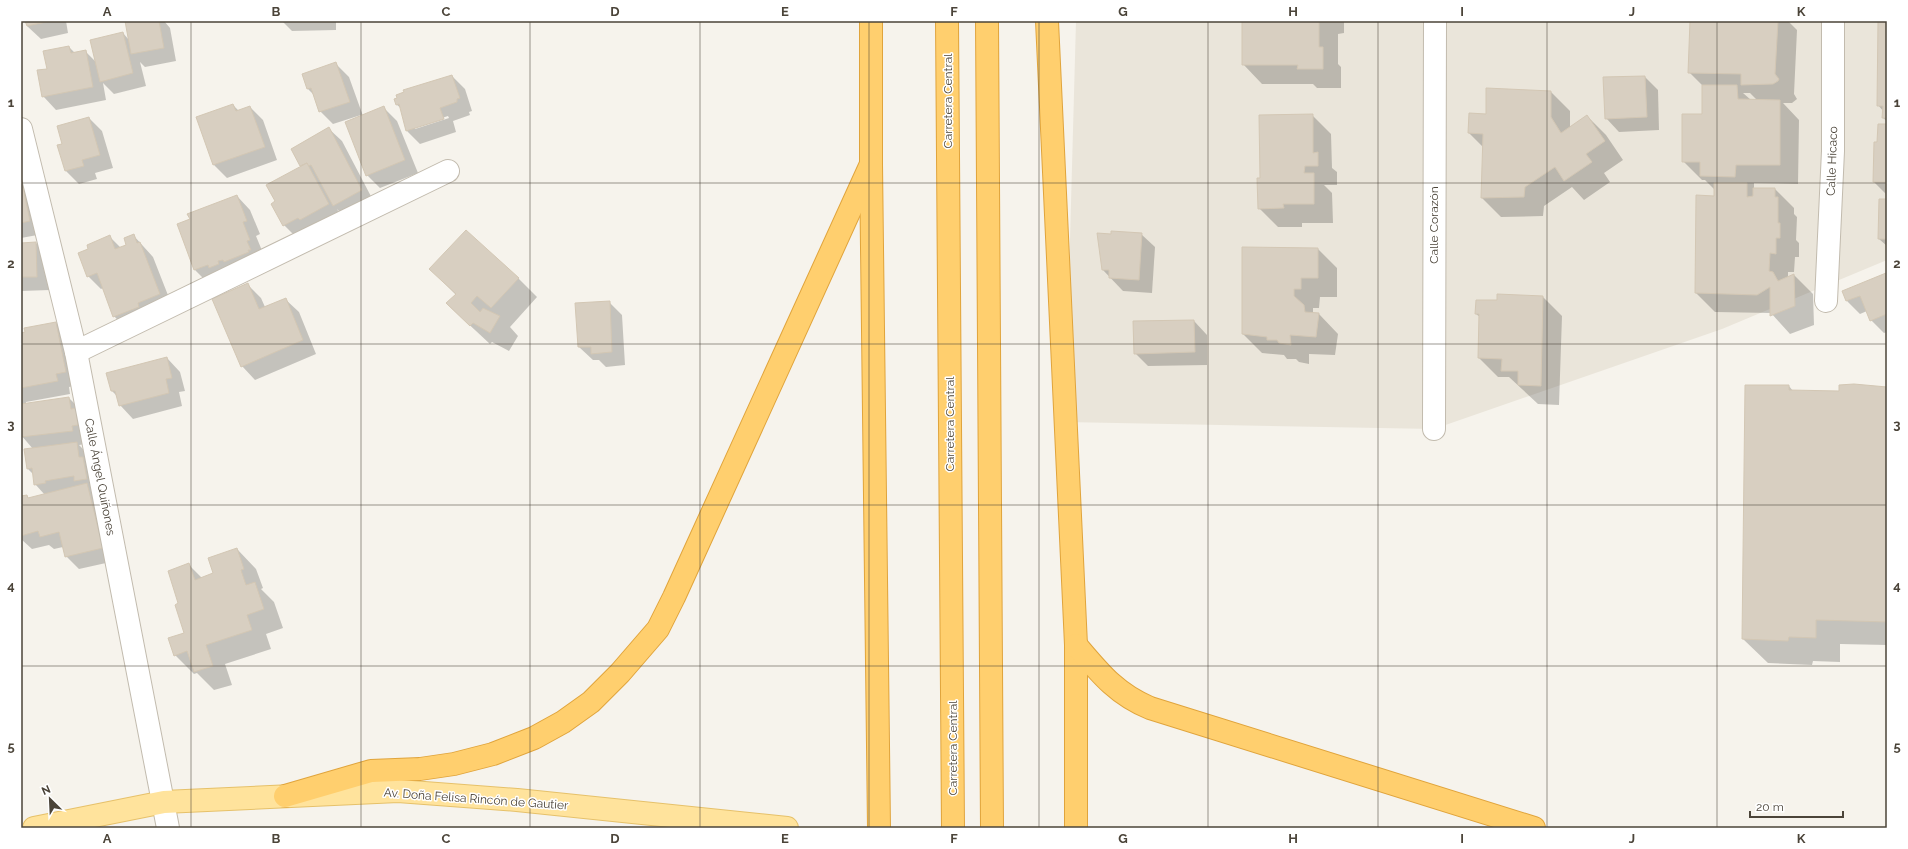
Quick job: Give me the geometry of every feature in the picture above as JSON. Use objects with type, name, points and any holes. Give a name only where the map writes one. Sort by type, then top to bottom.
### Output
[{"type":"highway","points":[[871,21],[871,164],[879,828]]},
{"type":"highway","name":"Carretera Central","points":[[947,21],[953,828]]},
{"type":"highway","points":[[987,21],[992,828]]},
{"type":"highway","points":[[1047,21],[1076,645],[1076,828]]},
{"type":"highway","points":[[285,796],[371,771],[420,769],[448,765],[493,754],[534,738],[563,722],[591,702],[620,673],[658,629],[674,597],[871,164]]},
{"type":"highway","points":[[1076,645],[1112,685],[1124,695],[1150,708],[1534,828]]},
{"type":"main road","name":"Av. Doña Felisa Rincón de Gautier","points":[[34,828],[164,802],[398,791],[517,800],[788,828]]},
{"type":"street","name":"Calle Corazón","points":[[1434,429],[1435,21]]},
{"type":"street","name":"Calle Hicaco","points":[[1826,301],[1833,151],[1834,21]]},
{"type":"street","name":"Calle Ángel Quiñones","points":[[21,129],[76,352],[168,828]]},
{"type":"street","points":[[76,352],[448,172]]},
{"type":"shaded area","points":[[1076,21],[1887,21],[1887,260],[1722,329],[1434,429],[1065,422]]},
{"type":"building","points":[[25,21],[51,21],[27,26]]},
{"type":"building","points":[[125,21],[159,21],[164,48],[131,54]]},
{"type":"building","points":[[1242,21],[1319,21],[1319,47],[1323,47],[1323,69],[1297,69],[1298,65],[1242,65]]},
{"type":"building","points":[[1690,21],[1778,21],[1775,74],[1779,79],[1778,81],[1773,84],[1741,85],[1741,74],[1688,73]]},
{"type":"building","points":[[1878,21],[1887,21],[1887,118],[1882,118],[1883,106],[1877,106]]},
{"type":"building","points":[[123,32],[133,73],[100,82],[90,40]]},
{"type":"building","points":[[69,46],[71,53],[86,50],[93,87],[42,97],[37,70],[47,69],[43,51]]},
{"type":"building","points":[[336,62],[350,102],[319,112],[311,88],[307,89],[302,74]]},
{"type":"building","points":[[452,75],[460,98],[457,99],[457,102],[440,108],[444,119],[406,131],[399,104],[396,105],[394,99],[397,98],[396,95],[404,92],[403,90]]},
{"type":"building","points":[[1645,76],[1647,117],[1605,119],[1603,77]]},
{"type":"building","points":[[1702,85],[1737,85],[1738,99],[1780,100],[1780,165],[1736,165],[1735,177],[1700,176],[1700,162],[1682,162],[1682,114],[1702,114]]},
{"type":"building","points":[[1486,88],[1551,91],[1551,117],[1561,133],[1587,115],[1605,141],[1586,154],[1592,162],[1564,181],[1555,167],[1525,187],[1524,197],[1481,198],[1483,134],[1468,133],[1469,113],[1486,114]]},
{"type":"building","points":[[233,104],[236,111],[250,106],[265,147],[213,165],[196,117]]},
{"type":"building","points":[[384,106],[405,160],[366,176],[345,122]]},
{"type":"building","points":[[1313,114],[1313,153],[1318,152],[1318,166],[1305,166],[1304,173],[1314,173],[1314,204],[1283,204],[1284,208],[1258,209],[1257,178],[1260,178],[1259,115]]},
{"type":"building","points":[[89,117],[100,155],[82,160],[84,166],[65,171],[57,145],[62,144],[57,126]]},
{"type":"building","points":[[1878,124],[1887,124],[1887,239],[1878,239],[1879,199],[1886,199],[1886,182],[1873,182],[1874,142],[1877,142]]},
{"type":"building","points":[[329,127],[362,190],[333,206],[311,165],[308,166],[307,163],[300,166],[291,149]]},
{"type":"building","points":[[307,163],[329,204],[300,220],[298,218],[283,226],[271,204],[275,201],[266,185]]},
{"type":"building","points":[[1714,183],[1747,183],[1747,197],[1753,196],[1753,188],[1775,188],[1775,197],[1778,197],[1778,223],[1780,223],[1780,238],[1776,238],[1776,254],[1770,253],[1769,271],[1773,272],[1778,281],[1794,274],[1795,306],[1770,316],[1770,287],[1757,295],[1695,293],[1696,195],[1714,196]]},
{"type":"building","points":[[23,187],[30,221],[21,223],[21,188]]},
{"type":"building","points":[[237,195],[247,221],[243,222],[250,240],[247,241],[251,250],[248,250],[249,252],[224,262],[223,260],[218,261],[219,264],[209,268],[208,265],[194,270],[177,224],[190,219],[187,214]]},
{"type":"building","points":[[466,230],[519,278],[491,308],[477,296],[471,303],[480,312],[483,308],[500,316],[490,333],[473,323],[470,326],[446,303],[456,294],[429,269]]},
{"type":"building","points":[[1111,231],[1142,233],[1139,280],[1109,278],[1109,270],[1102,270],[1097,233],[1111,234]]},
{"type":"building","points":[[134,234],[137,243],[140,242],[160,294],[138,303],[139,307],[113,317],[97,273],[87,277],[78,253],[88,249],[87,245],[110,235],[115,249],[126,245],[124,238]]},
{"type":"building","points":[[36,242],[37,277],[21,277],[21,243]]},
{"type":"building","points":[[1242,247],[1318,248],[1318,278],[1301,278],[1301,289],[1294,289],[1294,296],[1304,305],[1305,312],[1319,313],[1316,337],[1290,335],[1291,345],[1279,343],[1277,340],[1267,340],[1267,337],[1242,334]]},
{"type":"building","points":[[1886,273],[1887,314],[1870,321],[1860,296],[1846,301],[1842,291]]},
{"type":"building","points":[[248,283],[259,309],[286,298],[303,340],[241,367],[212,299]]},
{"type":"building","points":[[1497,294],[1543,296],[1541,386],[1518,385],[1518,371],[1501,371],[1502,359],[1478,358],[1479,314],[1475,314],[1476,300],[1497,300]]},
{"type":"building","points":[[610,301],[612,352],[591,354],[591,347],[578,347],[575,303]]},
{"type":"building","points":[[1194,320],[1195,352],[1134,354],[1133,321]]},
{"type":"building","points":[[56,322],[66,372],[56,374],[58,381],[21,388],[21,333],[25,332],[24,328]]},
{"type":"building","points":[[167,357],[172,378],[166,379],[169,393],[119,406],[115,391],[111,391],[106,373]]},
{"type":"building","points":[[1854,384],[1887,387],[1887,622],[1816,620],[1816,638],[1789,637],[1788,641],[1742,639],[1745,385],[1789,385],[1789,390],[1839,391],[1839,385]]},
{"type":"building","points":[[69,397],[71,409],[76,408],[78,425],[72,426],[73,431],[21,437],[21,404]]},
{"type":"building","points":[[77,442],[79,457],[83,457],[87,479],[74,481],[74,476],[45,481],[46,483],[34,485],[32,468],[27,469],[24,449]]},
{"type":"building","points":[[87,483],[103,548],[65,557],[59,532],[40,537],[38,531],[21,536],[21,496],[27,495],[28,498]]},
{"type":"building","points":[[237,548],[244,569],[241,570],[246,585],[255,582],[264,609],[247,615],[252,630],[206,645],[213,666],[194,672],[187,651],[174,656],[168,638],[184,633],[175,605],[178,603],[168,571],[189,563],[195,580],[213,573],[208,558]]}]
